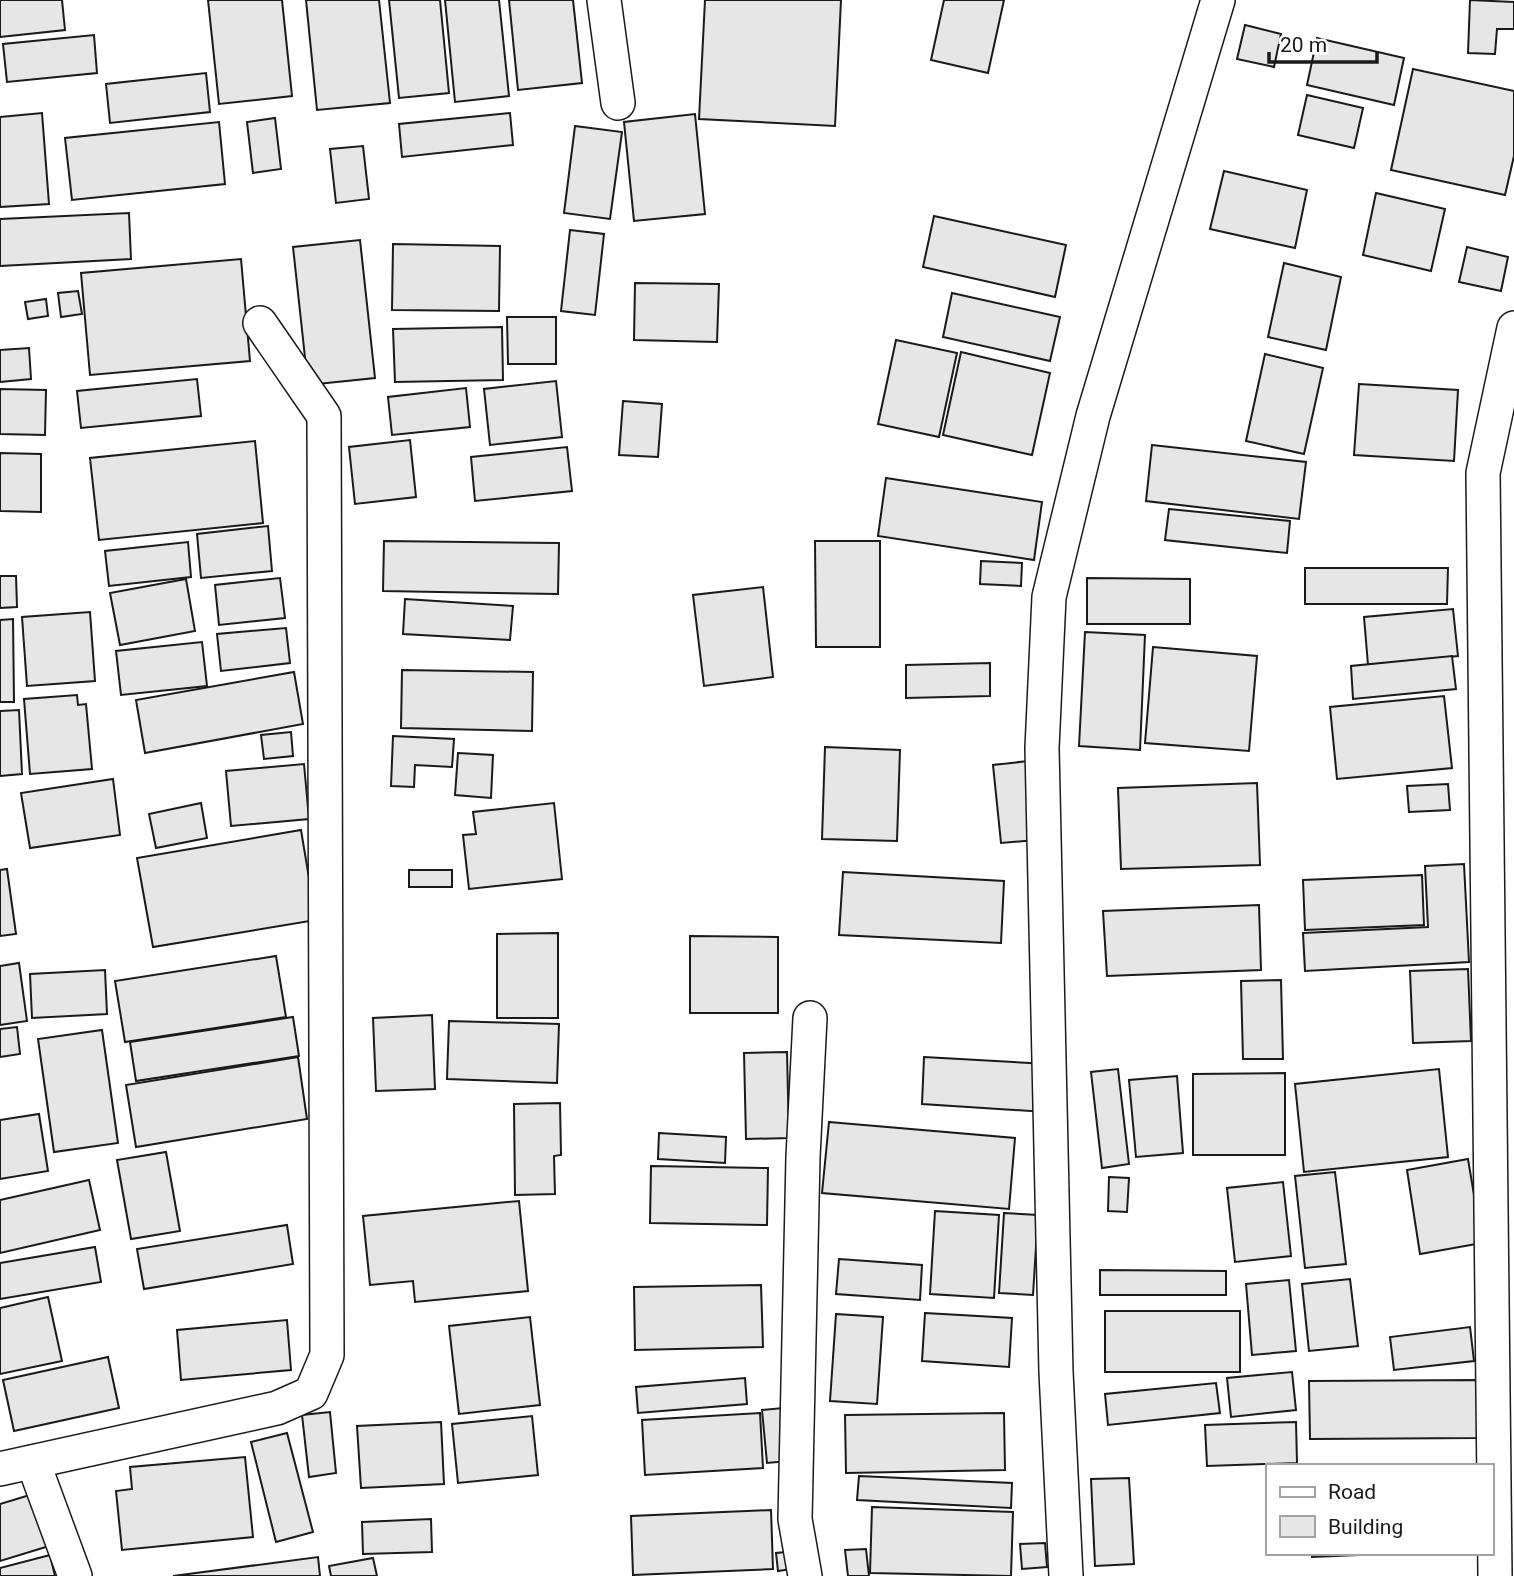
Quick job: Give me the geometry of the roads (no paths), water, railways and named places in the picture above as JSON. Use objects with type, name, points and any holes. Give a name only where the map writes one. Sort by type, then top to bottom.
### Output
[{"type":"street","points":[[604,0],[618,103]]},
{"type":"street","points":[[1066,1576],[1056,1372],[1042,748],[1049,597],[1093,416],[1217,0]]},
{"type":"street","points":[[0,1469],[277,1409],[312,1393],[327,1355],[324,416],[260,323]]},
{"type":"street","points":[[1495,1576],[1483,473],[1514,328]]},
{"type":"street","points":[[805,1576],[795,1519],[803,1157],[810,1018]]},
{"type":"street","points":[[33,1462],[75,1576]]}]
